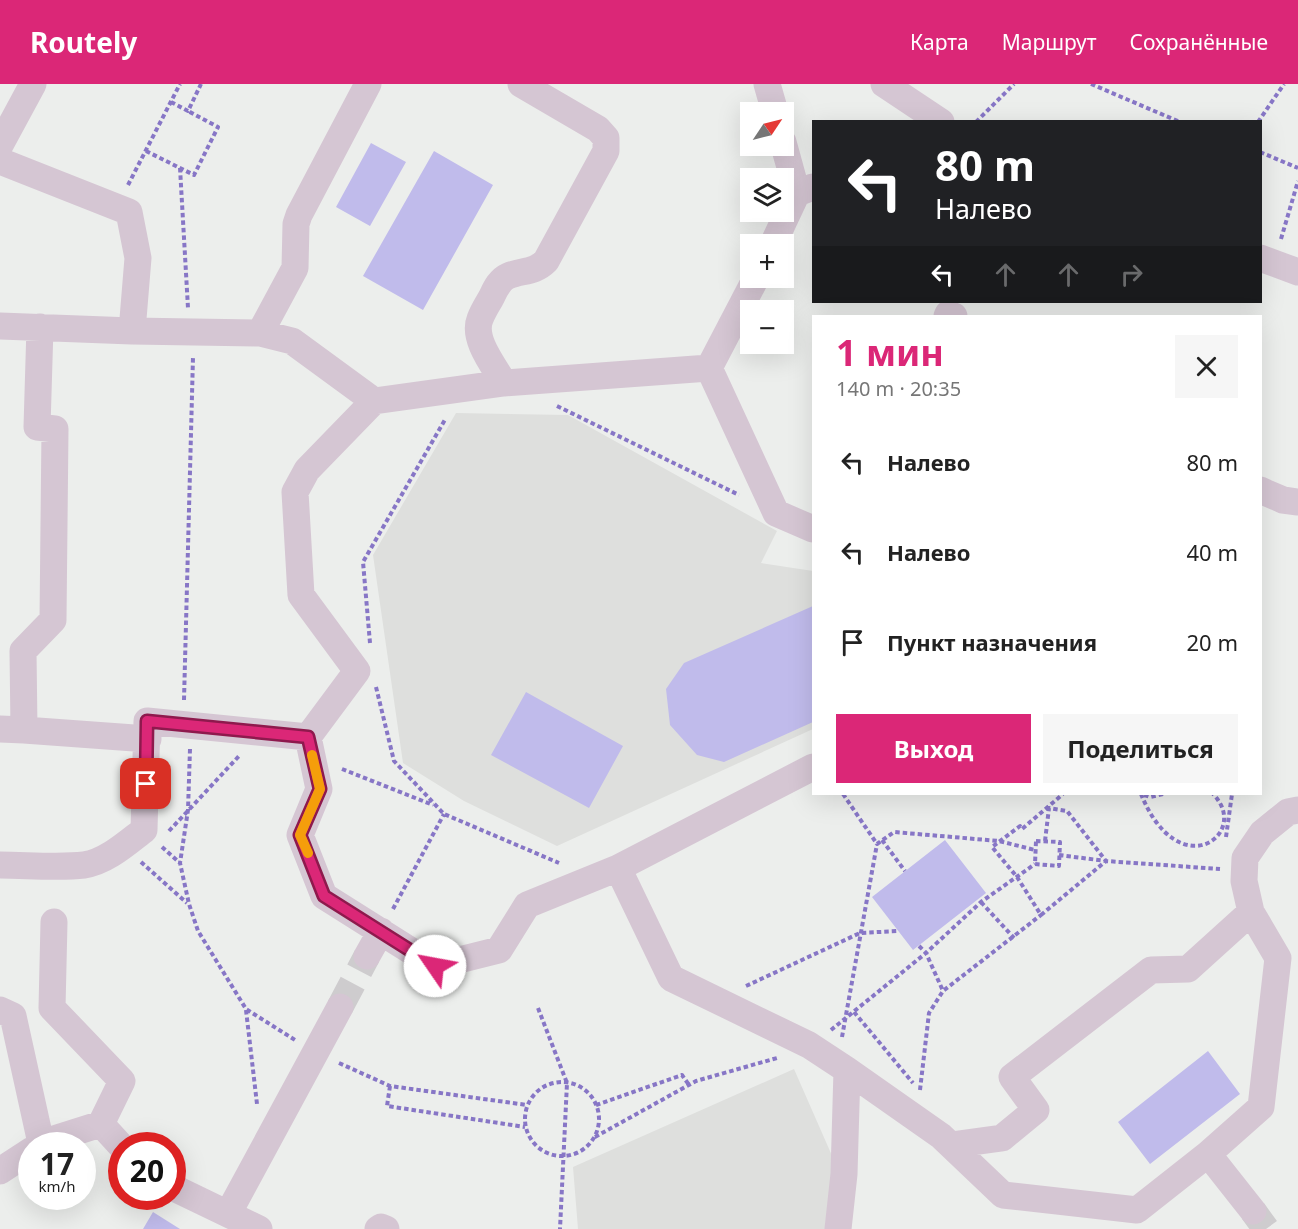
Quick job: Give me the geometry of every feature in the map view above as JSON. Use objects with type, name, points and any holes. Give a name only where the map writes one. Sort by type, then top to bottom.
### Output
[{"type":"street","points":[[0,145],[33,84]]},
{"type":"street","points":[[260,333],[296,264],[296,224],[299,215],[368,84]]},
{"type":"street","points":[[504,382],[483,346],[478,332],[479,321],[504,277],[532,271],[546,261],[606,151],[606,138],[598,129],[521,84]]},
{"type":"street","points":[[767,84],[772,102]]},
{"type":"street","points":[[884,84],[937,120]]},
{"type":"street","points":[[779,234],[805,190],[789,156]]},
{"type":"street","points":[[0,161],[129,212],[138,258],[132,331]]},
{"type":"street","points":[[709,368],[751,288]]},
{"type":"street","points":[[0,326],[192,333],[260,333],[292,341],[374,401]]},
{"type":"street","points":[[40,327],[37,427],[54,429],[53,620],[23,651],[12,729],[148,739]]},
{"type":"street","points":[[709,368],[504,382],[374,401],[307,470],[295,492],[301,595],[364,672],[310,748],[320,789],[300,835],[324,896],[435,966],[499,950],[526,905],[606,873],[812,768]]},
{"type":"street","points":[[709,368],[776,513],[812,529]]},
{"type":"street","points":[[1262,491],[1283,500],[1298,502]]},
{"type":"street","points":[[0,865],[85,865],[123,846],[144,830],[147,721],[261,733],[310,748]]},
{"type":"street","points":[[606,873],[670,978],[809,1046],[843,1067],[941,1136],[1003,1195],[1137,1210],[1208,1154],[1261,1107],[1278,958],[1251,912],[1244,881],[1245,858],[1262,832],[1288,812],[1298,810]]},
{"type":"street","points":[[951,1145],[1002,1138],[1036,1110],[1012,1077],[1151,970],[1188,969],[1251,912]]},
{"type":"street","points":[[54,922],[52,1008],[122,1081],[100,1124],[77,1132]]},
{"type":"street","points":[[367,956],[381,931]]},
{"type":"street","points":[[228,1214],[340,1007]]},
{"type":"street","points":[[0,1010],[13,1016],[34,1132]]},
{"type":"street","points":[[838,1229],[844,1174],[843,1067]]},
{"type":"street","points":[[100,1124],[108,1132]]},
{"type":"street","points":[[1208,1154],[1253,1211]]},
{"type":"street","points":[[0,1172],[18,1159]]},
{"type":"street","points":[[186,1194],[259,1229]]},
{"type":"street","points":[[378,1229],[386,1229]]},
{"type":"path","points":[[117,207],[180,84]]},
{"type":"path","points":[[188,111],[201,84]]},
{"type":"path","points":[[978,120],[1014,84]]},
{"type":"path","points":[[1091,84],[1175,120]]},
{"type":"path","points":[[1259,120],[1284,84]]},
{"type":"path","points":[[146,151],[194,175],[218,127],[171,102]]},
{"type":"path","points":[[1262,154],[1298,168]]},
{"type":"path","points":[[180,168],[192,333],[184,700],[190,726],[188,810],[180,862],[189,904],[198,931],[246,1009],[262,1150]]},
{"type":"path","points":[[1277,264],[1298,181]]},
{"type":"path","points":[[463,388],[363,562],[364,672],[394,761],[444,814],[606,873]]},
{"type":"path","points":[[546,401],[776,513]]},
{"type":"path","points":[[188,810],[261,733]]},
{"type":"path","points":[[310,748],[436,806]]},
{"type":"path","points":[[844,795],[877,844]]},
{"type":"path","points":[[1041,915],[1017,877],[992,847],[1020,826],[1022,829],[1062,795]]},
{"type":"path","points":[[1141,795],[1152,818],[1163,831],[1175,842],[1191,847],[1200,847],[1216,838],[1221,830],[1224,812],[1214,795]]},
{"type":"path","points":[[1144,795],[1150,797],[1159,795]]},
{"type":"path","points":[[1045,841],[1048,808]]},
{"type":"path","points":[[1048,808],[1067,811],[1106,861]]},
{"type":"path","points":[[1224,812],[1230,812]]},
{"type":"path","points":[[381,931],[444,814]]},
{"type":"path","points":[[843,1067],[844,1022],[877,844],[894,832],[999,841],[1035,850]]},
{"type":"path","points":[[882,840],[905,871]]},
{"type":"path","points":[[595,1137],[696,1082],[796,1053],[809,1046],[844,1022],[926,953],[981,902],[1035,864],[1059,866],[1060,842],[1036,841],[1035,864]]},
{"type":"path","points":[[123,846],[189,904]]},
{"type":"path","points":[[1059,855],[1106,861],[1222,869]]},
{"type":"path","points":[[920,1091],[929,1013],[943,991],[1014,938],[1106,861]]},
{"type":"path","points":[[981,902],[1014,938]]},
{"type":"path","points":[[716,1000],[860,933],[898,931]]},
{"type":"path","points":[[919,946],[926,953],[943,991]]},
{"type":"path","points":[[538,1008],[567,1083],[560,1229]]},
{"type":"path","points":[[246,1009],[315,1053],[390,1086],[527,1106]]},
{"type":"path","points":[[854,1012],[920,1091],[924,1100]]},
{"type":"path","points":[[596,1105],[682,1075],[689,1085]]},
{"type":"path","points":[[567,1083],[585,1090],[596,1105],[599,1127],[595,1137],[583,1151],[562,1157],[549,1155],[530,1139],[525,1127],[527,1106],[539,1090],[547,1085],[567,1083]]},
{"type":"path","points":[[390,1086],[387,1106],[525,1127]]},
{"type":"shaded area","points":[[371,143],[406,162],[370,226],[336,207]]},
{"type":"shaded area","points":[[434,151],[493,185],[423,310],[363,276]]},
{"type":"shaded area","points":[[456,413],[568,415],[777,531],[761,563],[812,571],[812,729],[557,846],[464,801],[403,763],[373,555]]},
{"type":"shaded area","points":[[812,606],[812,722],[724,762],[697,755],[670,725],[666,689],[684,663]]},
{"type":"shaded area","points":[[526,692],[623,746],[589,808],[491,755]]},
{"type":"shaded area","points":[[945,840],[986,893],[913,950],[872,897]]},
{"type":"shaded area","points":[[1208,1051],[1240,1094],[1150,1164],[1118,1122]]},
{"type":"shaded area","points":[[794,1069],[833,1158],[825,1229],[578,1229],[573,1167]]},
{"type":"shaded area","points":[[153,1212],[180,1229],[143,1229]]},
{"type":"tunnel","points":[[340,1007],[367,956]]},
{"type":"tunnel","points":[[1253,1211],[1266,1229]]},
{"type":"slow traffic","points":[[308,853],[300,835],[320,789],[312,755]]},
{"type":"route","points":[[146,784],[147,721],[308,737],[320,789],[300,835],[324,896],[435,966]]}]
